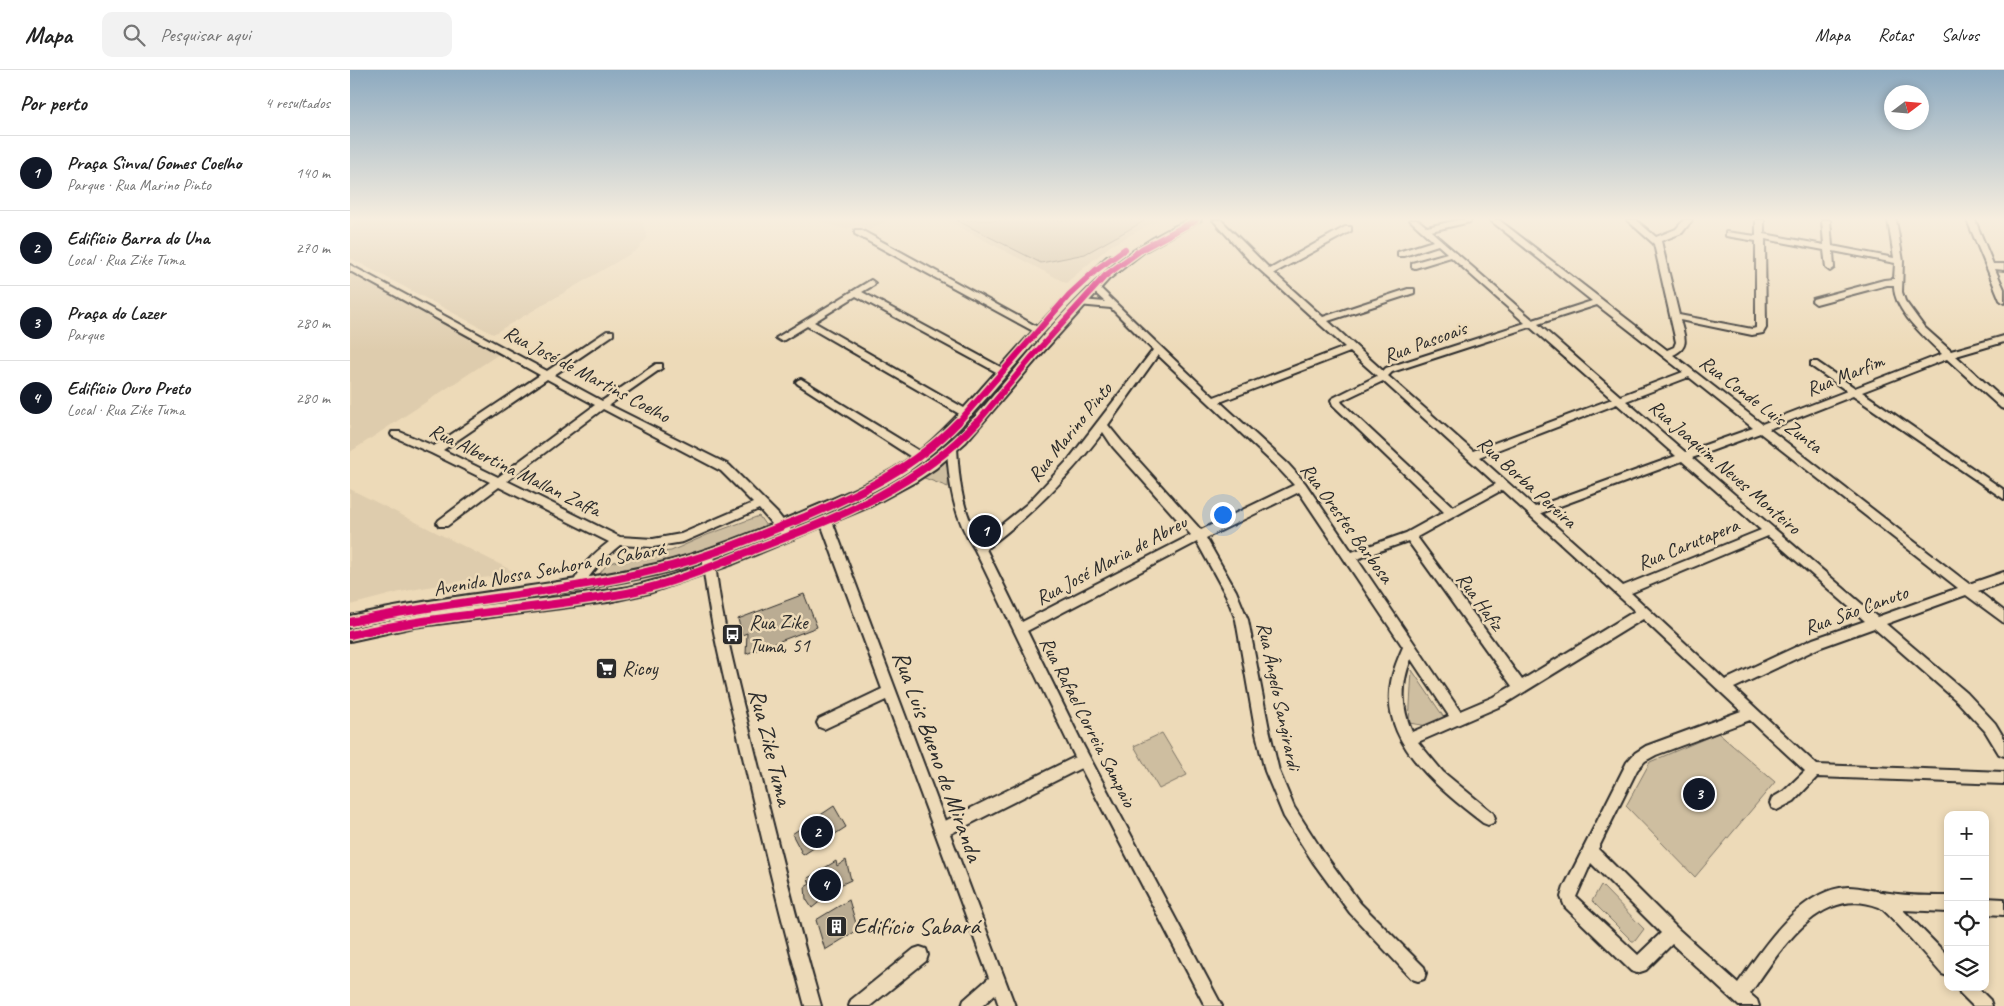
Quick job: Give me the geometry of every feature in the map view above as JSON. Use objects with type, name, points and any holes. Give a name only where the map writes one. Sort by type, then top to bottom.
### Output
[{"type":"main road","name":"Avenida Nossa Senhora do Sabará","points":[[350,635],[418,619],[610,596],[659,584],[709,561],[785,531],[864,491],[920,457],[967,414],[1038,330],[1105,264]]},
{"type":"main road","name":"Avenida Nossa Senhora do Sabará","points":[[785,531],[826,521],[894,489],[952,448],[979,420],[1094,286],[1121,264]]},
{"type":"main road","name":"Avenida Nossa Senhora do Sabará","points":[[350,622],[449,602],[578,585],[657,569],[709,561]]},
{"type":"street","points":[[916,264],[1038,330]]},
{"type":"street","name":"Rua Borba Pereira","points":[[1260,264],[1381,376],[1644,612],[1814,771]]},
{"type":"street","points":[[1269,273],[1286,264]]},
{"type":"street","points":[[1415,266],[1423,264]]},
{"type":"street","name":"Rua Joaquim Neves Monteiro","points":[[1465,264],[1618,400],[1972,706],[1990,727],[2004,750]]},
{"type":"street","name":"Rua Conde Luis Zunta","points":[[1549,264],[2004,618]]},
{"type":"street","points":[[1664,264],[1677,317],[1681,342],[1678,348],[1665,355]]},
{"type":"street","points":[[1677,317],[1752,332],[1760,331],[1761,264]]},
{"type":"street","points":[[1830,264],[1830,268]]},
{"type":"street","points":[[1899,264],[1898,292],[1901,301],[1913,320],[2004,406]]},
{"type":"street","points":[[2004,267],[1991,266],[2004,300]]},
{"type":"street","name":"Rua José de Martins Coelho","points":[[350,268],[602,405],[725,468],[785,531]]},
{"type":"street","points":[[1816,301],[1887,282],[1899,282]]},
{"type":"street","points":[[781,338],[871,283]]},
{"type":"street","name":"Rua Orestes Barbosa","points":[[1094,286],[1158,350],[1284,467],[1301,486],[1350,556],[1458,719]]},
{"type":"street","points":[[1322,320],[1411,290]]},
{"type":"street","points":[[856,292],[1003,372]]},
{"type":"street","name":"Rua Pascoais","points":[[1452,513],[1336,403],[1338,398],[1378,380],[1389,370],[1598,302]]},
{"type":"street","points":[[1081,303],[1115,306]]},
{"type":"street","points":[[807,322],[967,414]]},
{"type":"street","points":[[435,450],[610,333]]},
{"type":"street","name":"Rua Marfim","points":[[1532,512],[1762,428],[1948,355],[2004,339]]},
{"type":"street","points":[[1212,401],[1351,348]]},
{"type":"street","name":"Rua Marino Pinto","points":[[980,548],[997,537],[1047,493],[1076,462],[1148,360],[1158,350]]},
{"type":"street","points":[[1814,364],[2004,495]]},
{"type":"street","points":[[443,523],[496,482],[659,366]]},
{"type":"street","points":[[1470,456],[1690,373]]},
{"type":"street","points":[[801,382],[920,457]]},
{"type":"street","name":"Rua Ângelo Sangirardi","points":[[1103,425],[1117,444],[1199,536],[1232,594],[1242,620],[1262,729],[1272,771],[1289,812],[1318,857],[1355,908],[1418,973]]},
{"type":"street","name":"Rua Albertina Mallan Zaffa","points":[[396,434],[435,450],[618,541]]},
{"type":"street","name":"Rua Rafael Correia Sampaio","points":[[952,448],[954,489],[958,506],[1083,760],[1214,1006]]},
{"type":"street","name":"Rua José Maria de Abreu","points":[[1019,630],[1199,536],[1301,486]]},
{"type":"street","points":[[1350,556],[1410,536],[1503,486]]},
{"type":"street","points":[[578,585],[583,574],[596,558],[618,541],[653,543],[683,538],[760,504]]},
{"type":"street","name":"Rua Luis Bueno de Miranda","points":[[826,521],[1007,1006]]},
{"type":"street","name":"Rua Carutapera","points":[[1621,592],[1770,531]]},
{"type":"street","name":"Rua Hafiz","points":[[1410,536],[1521,688]]},
{"type":"street","name":"Rua Zike Tuma","points":[[709,561],[730,675],[790,925],[813,1006]]},
{"type":"street","name":"Rua São Canuto","points":[[1724,686],[1817,643],[2004,577]]},
{"type":"street","points":[[1408,740],[1458,719],[1521,688],[1644,612]]},
{"type":"street","points":[[1409,646],[1398,674],[1396,691],[1398,712],[1408,740],[1423,761],[1442,780],[1488,818]]},
{"type":"street","points":[[824,723],[889,692]]},
{"type":"street","points":[[1672,933],[1640,964],[1636,964],[1570,902],[1568,892],[1632,766],[1640,757],[1651,750],[1753,713]]},
{"type":"street","points":[[942,831],[1083,760]]},
{"type":"street","points":[[1777,803],[1789,796],[1814,771],[2004,778]]},
{"type":"street","points":[[1589,850],[1672,933],[1751,1006]]},
{"type":"street","points":[[1739,995],[1796,921],[1813,907],[1831,898],[1847,895],[1884,900],[1944,904]]},
{"type":"street","points":[[1884,900],[1944,964]]},
{"type":"street","points":[[1989,906],[2004,907]]},
{"type":"street","points":[[858,1006],[920,954]]},
{"type":"street","points":[[970,1006],[997,981]]},
{"type":"street","points":[[1970,991],[1984,1006]]},
{"type":"shaded area","points":[[361,264],[614,264],[493,334]]},
{"type":"shaded area","points":[[1029,264],[1089,264],[1066,283]]},
{"type":"shaded area","points":[[350,272],[499,354],[350,452]]},
{"type":"shaded area","points":[[950,456],[948,487],[922,477]]},
{"type":"shaded area","points":[[350,489],[519,574],[472,579],[400,592],[350,605]]},
{"type":"shaded area","points":[[977,515],[988,516],[999,523],[996,534],[980,544],[970,527]]},
{"type":"shaded area","points":[[759,516],[768,529],[638,571],[598,576],[607,564],[640,554],[671,551],[707,535]]},
{"type":"shaded area","points":[[1412,670],[1445,719],[1428,726],[1409,723]]},
{"type":"shaded area","points":[[1162,733],[1187,775],[1159,789],[1134,746]]},
{"type":"shaded area","points":[[1718,733],[1775,782],[1695,877],[1626,806],[1650,762]]},
{"type":"shaded area","points":[[1601,885],[1644,929],[1635,941],[1632,941],[1592,901]]},
{"type":"building","points":[[804,594],[817,627],[746,654],[747,633],[742,635],[738,619]]},
{"type":"building","points":[[834,806],[846,827],[803,855],[792,834]]},
{"type":"building","points":[[846,860],[851,880],[840,885],[812,908],[806,899],[805,887],[810,884],[808,878],[836,861],[837,866]]},
{"type":"building","name":"Edifício Sabará","points":[[849,900],[858,930],[825,950],[816,920]]},
{"type":"cycle path","points":[[350,622],[427,607],[582,584],[659,569],[733,545],[851,497],[908,465],[948,432],[974,406],[1069,295],[1105,264]]},
{"type":"cycle path","points":[[350,635],[382,627],[446,616],[608,596],[669,582],[729,560],[864,504],[910,479],[932,464],[962,439],[1094,287],[1121,264]]},
{"type":"place","name":"Praça Sinval Gomes Coelho","points":[[985,531]]},
{"type":"place","name":"Rua Zike Tuma, 51","points":[[733,634]]},
{"type":"place","name":"Ricoy","points":[[606,668]]},
{"type":"place","name":"Praça do Lazer","points":[[1699,794]]},
{"type":"place","name":"Edifício Barra do Una","points":[[817,832]]},
{"type":"place","name":"Edifício Ouro Preto","points":[[825,885]]},
{"type":"place","name":"Edifício Sabará","points":[[837,926]]}]
